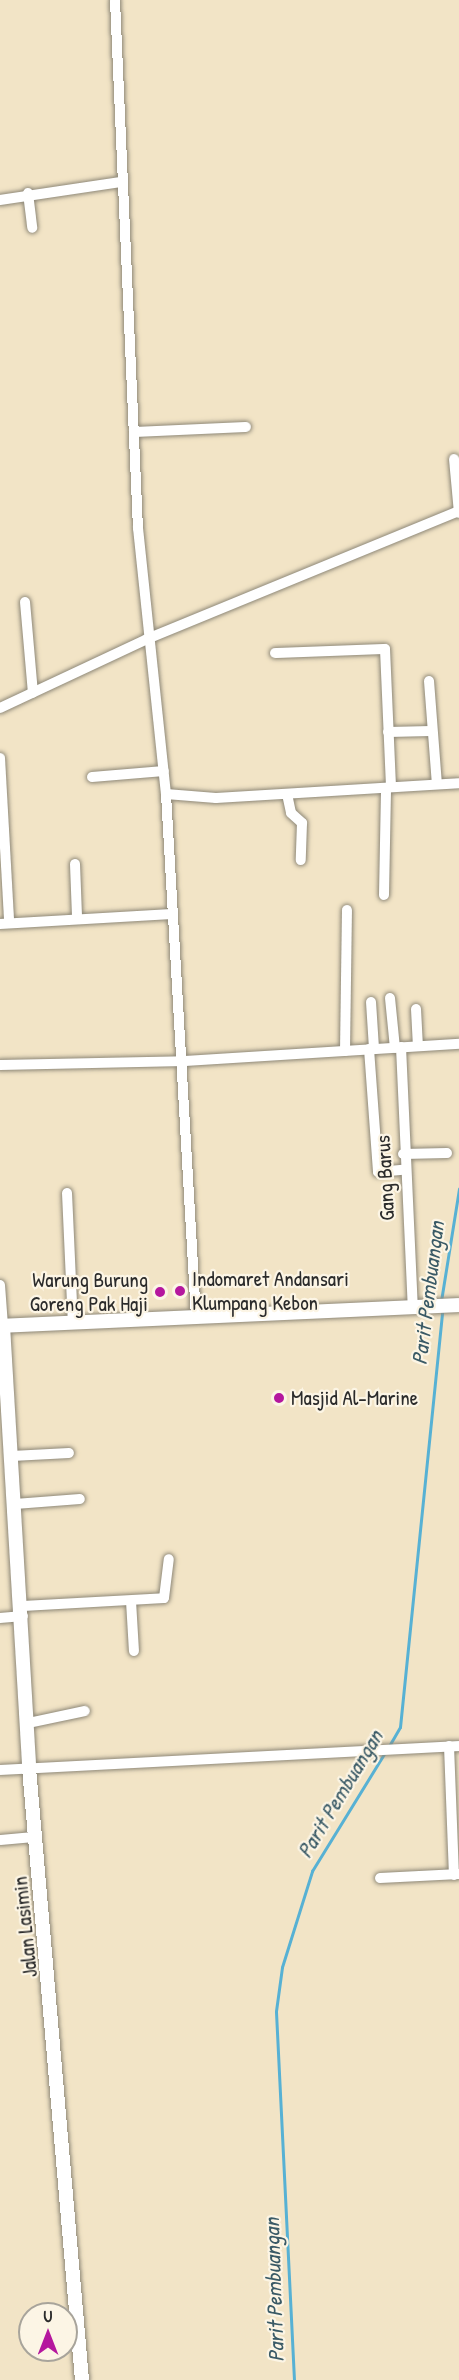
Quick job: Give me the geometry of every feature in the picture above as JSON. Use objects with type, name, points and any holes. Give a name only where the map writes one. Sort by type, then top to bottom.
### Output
[{"type":"street","points":[[115,0],[121,182],[134,432],[147,639],[164,771],[172,914],[185,1061],[196,1317]]},
{"type":"street","points":[[0,200],[28,193],[121,182]]},
{"type":"street","points":[[28,193],[32,228]]},
{"type":"street","points":[[134,432],[246,427]]},
{"type":"street","points":[[0,708],[147,639],[459,512],[454,459]]},
{"type":"street","points":[[25,602],[33,693]]},
{"type":"street","points":[[275,653],[385,649],[388,787],[384,894]]},
{"type":"street","points":[[429,681],[431,731],[437,784]]},
{"type":"street","points":[[388,732],[431,731]]},
{"type":"street","points":[[0,758],[5,922],[172,914]]},
{"type":"street","points":[[92,777],[164,771]]},
{"type":"street","points":[[165,794],[178,799],[459,783]]},
{"type":"street","points":[[287,794],[291,813],[302,823],[301,860]]},
{"type":"street","points":[[75,864],[77,917]]},
{"type":"street","points":[[345,1051],[346,910]]},
{"type":"street","name":"Gang Barus","points":[[390,998],[398,1048],[403,1170],[413,1307]]},
{"type":"street","points":[[371,1002],[371,1049],[378,1172],[403,1170]]},
{"type":"street","points":[[416,1010],[418,1046]]},
{"type":"street","points":[[0,1065],[185,1061],[459,1044]]},
{"type":"street","points":[[403,1154],[447,1153]]},
{"type":"street","points":[[68,1193],[73,1323]]},
{"type":"street","points":[[0,1285],[2,1326],[453,1305]]},
{"type":"street","name":"Jalan Lasimin","points":[[2,1326],[23,1611],[29,1768],[82,2380]]},
{"type":"street","points":[[12,1456],[69,1453]]},
{"type":"street","points":[[15,1504],[80,1499]]},
{"type":"street","points":[[0,1618],[23,1611],[131,1601],[167,1595],[169,1558]]},
{"type":"street","points":[[131,1601],[134,1651]]},
{"type":"street","points":[[28,1723],[85,1711]]},
{"type":"street","points":[[0,1770],[374,1753],[454,1746],[457,1875],[380,1878]]},
{"type":"street","points":[[0,1840],[36,1837]]},
{"type":"waterway","name":"Parit Pembuangan","points":[[441,1301],[459,1188]]},
{"type":"waterway","name":"Parit Pembuangan","points":[[389,1746],[400,1727],[442,1310]]},
{"type":"waterway","name":"Parit Pembuangan","points":[[294,2380],[276,2011],[282,1967],[312,1871],[384,1754]]},
{"type":"place","name":"Indomaret Andansari Klumpang Kebon","points":[[180,1291]]},
{"type":"place","name":"Warung Burung Goreng Pak Haji","points":[[160,1292]]},
{"type":"place","name":"Masjid Al-Marine","points":[[279,1398]]}]
